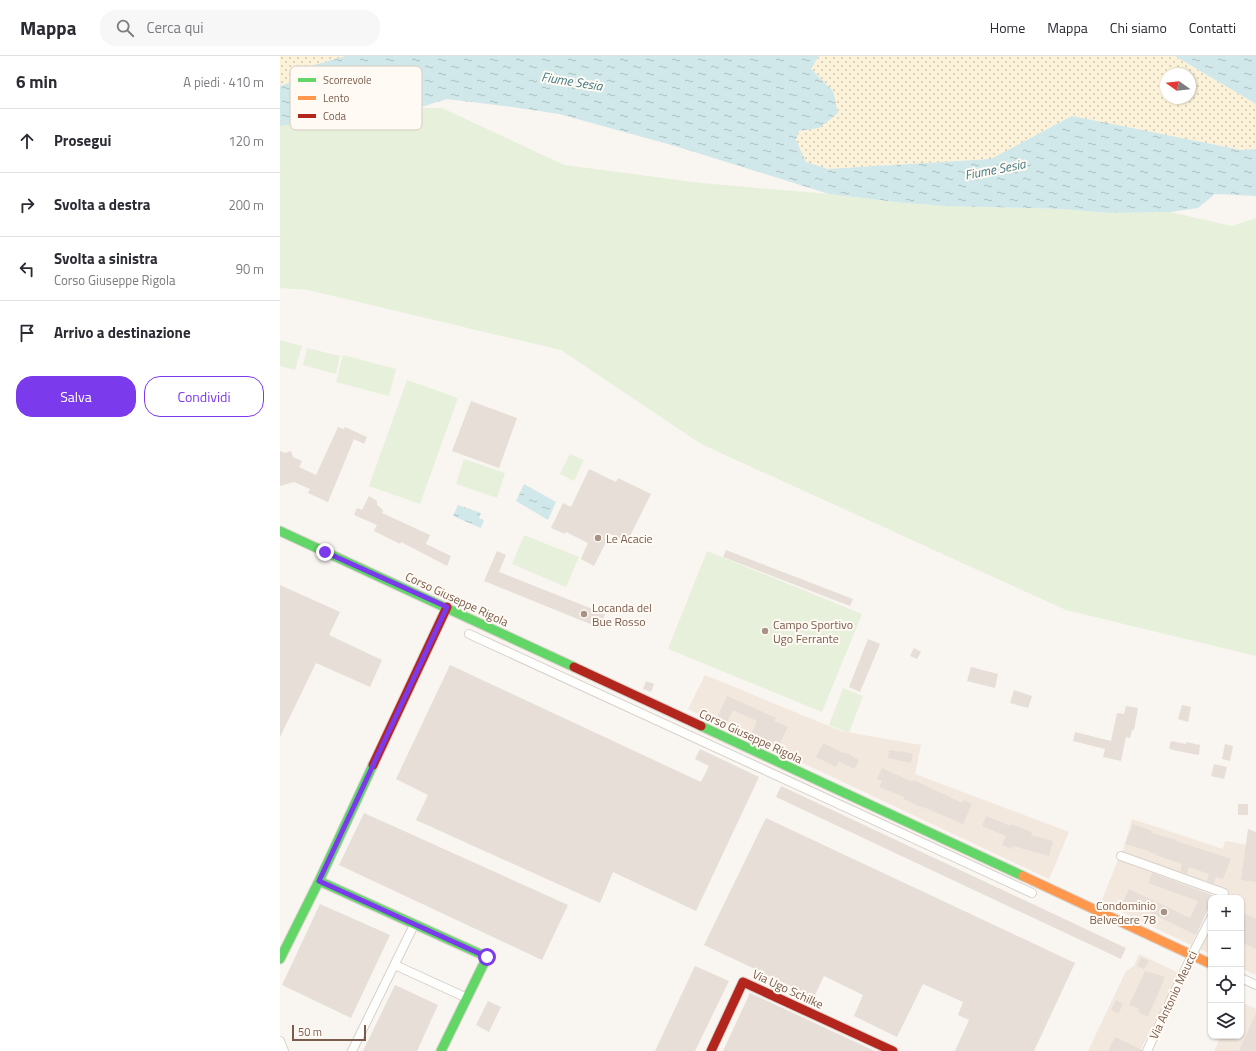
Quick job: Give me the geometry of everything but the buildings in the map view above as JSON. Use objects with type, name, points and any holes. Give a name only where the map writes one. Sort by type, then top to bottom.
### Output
[{"type":"street","name":"Corso Giuseppe Rigola","points":[[280,531],[447,607],[1208,963]]},
{"type":"street","points":[[280,959],[319,881],[447,607]]},
{"type":"street","points":[[469,634],[1032,893]]},
{"type":"street","points":[[1121,856],[1224,893],[1223,895]]},
{"type":"street","points":[[319,881],[487,957],[441,1051]]},
{"type":"street","name":"Via Antonio Meucci","points":[[1147,1051],[1208,924]]},
{"type":"street","points":[[352,1051],[414,925]]},
{"type":"street","points":[[395,964],[467,998]]},
{"type":"street","points":[[1244,979],[1256,985]]},
{"type":"street","name":"Via Ugo Schilke","points":[[711,1051],[743,982],[893,1051]]},
{"type":"street","points":[[280,1041],[284,1051]]},
{"type":"shaded area","points":[[705,675],[841,731],[921,745],[915,774],[1069,832],[1049,879],[688,709]]},
{"type":"shaded area","points":[[1132,819],[1223,849],[1225,841],[1256,846],[1256,975],[1244,969],[1244,895],[1226,895],[1228,891],[1122,853]]},
{"type":"shaded area","points":[[1118,860],[1212,895],[1208,895],[1208,909],[1191,945],[1101,902]]},
{"type":"shaded area","points":[[1208,929],[1208,953],[1198,948]]},
{"type":"shaded area","points":[[1139,954],[1179,973],[1140,1051],[1088,1051],[1126,971],[1134,966]]},
{"type":"shaded area","points":[[1244,1003],[1256,1009],[1256,1051],[1214,1051],[1220,1039],[1244,1039]]},
{"type":"green space","points":[[422,108],[442,108],[564,165],[701,183],[829,194],[904,203],[944,206],[1063,209],[1109,213],[1170,212],[1232,226],[1256,218],[1256,656],[1066,610],[701,444],[561,350],[308,290],[280,288],[280,126],[290,125],[290,130],[422,130]]},
{"type":"green space","points":[[280,340],[302,346],[295,370],[280,366]]},
{"type":"green space","points":[[307,348],[340,356],[336,374],[303,365]]},
{"type":"green space","points":[[343,355],[396,369],[389,396],[336,382]]},
{"type":"green space","points":[[407,380],[458,398],[420,504],[369,486]]},
{"type":"green space","points":[[570,454],[584,460],[574,481],[560,474]]},
{"type":"green space","points":[[464,459],[505,473],[497,498],[456,484]]},
{"type":"green space","points":[[524,535],[579,557],[566,587],[512,564]]},
{"type":"green space","name":"Campo Sportivo Ugo Ferrante","points":[[707,551],[862,614],[822,712],[668,649]]},
{"type":"green space","points":[[843,688],[863,696],[849,733],[829,725]]},
{"type":"sand","points":[[280,56],[346,56],[313,66],[290,66],[290,82],[280,86]]},
{"type":"sand","points":[[819,56],[1175,56],[1195,68],[1160,68],[1160,104],[1196,104],[1196,68],[1256,104],[1256,149],[1241,150],[1072,116],[991,159],[828,169],[806,162],[796,140],[799,131],[819,128],[833,91],[811,69]]},
{"type":"water","name":"Fiume Sesia","points":[[346,56],[819,56],[811,69],[833,91],[838,113],[819,128],[799,131],[796,140],[806,162],[828,169],[991,159],[1072,116],[1241,150],[1256,149],[1256,196],[1215,194],[1198,208],[1170,212],[1109,213],[1063,209],[944,206],[829,194],[675,146],[559,114],[447,99],[422,107],[422,66],[313,66]]},
{"type":"water","points":[[1175,56],[1256,56],[1256,104],[1196,68]]},
{"type":"water","points":[[290,82],[290,125],[280,126],[280,86]]},
{"type":"water","points":[[524,484],[556,502],[548,520],[516,501]]},
{"type":"water","points":[[458,505],[481,513],[479,518],[484,520],[481,528],[453,516]]},
{"type":"traffic: fast","points":[[280,531],[574,667]]},
{"type":"traffic: fast","points":[[701,726],[1023,876]]},
{"type":"traffic: fast","points":[[280,959],[319,881],[373,765]]},
{"type":"traffic: fast","points":[[319,881],[487,957],[441,1051]]},
{"type":"traffic: slow","points":[[1023,876],[1208,963]]},
{"type":"traffic: jam","points":[[373,765],[447,607]]},
{"type":"traffic: jam","points":[[574,667],[701,726]]},
{"type":"traffic: jam","points":[[711,1051],[743,982],[893,1051]]},
{"type":"place","name":"Le Acacie","points":[[598,538]]},
{"type":"place","name":"Locanda del Bue Rosso","points":[[584,614]]},
{"type":"place","name":"Campo Sportivo Ugo Ferrante","points":[[765,631]]},
{"type":"place","name":"Condominio Belvedere 78","points":[[1164,912]]},
{"type":"route","points":[[325,552],[447,607],[319,881],[487,957]]}]
